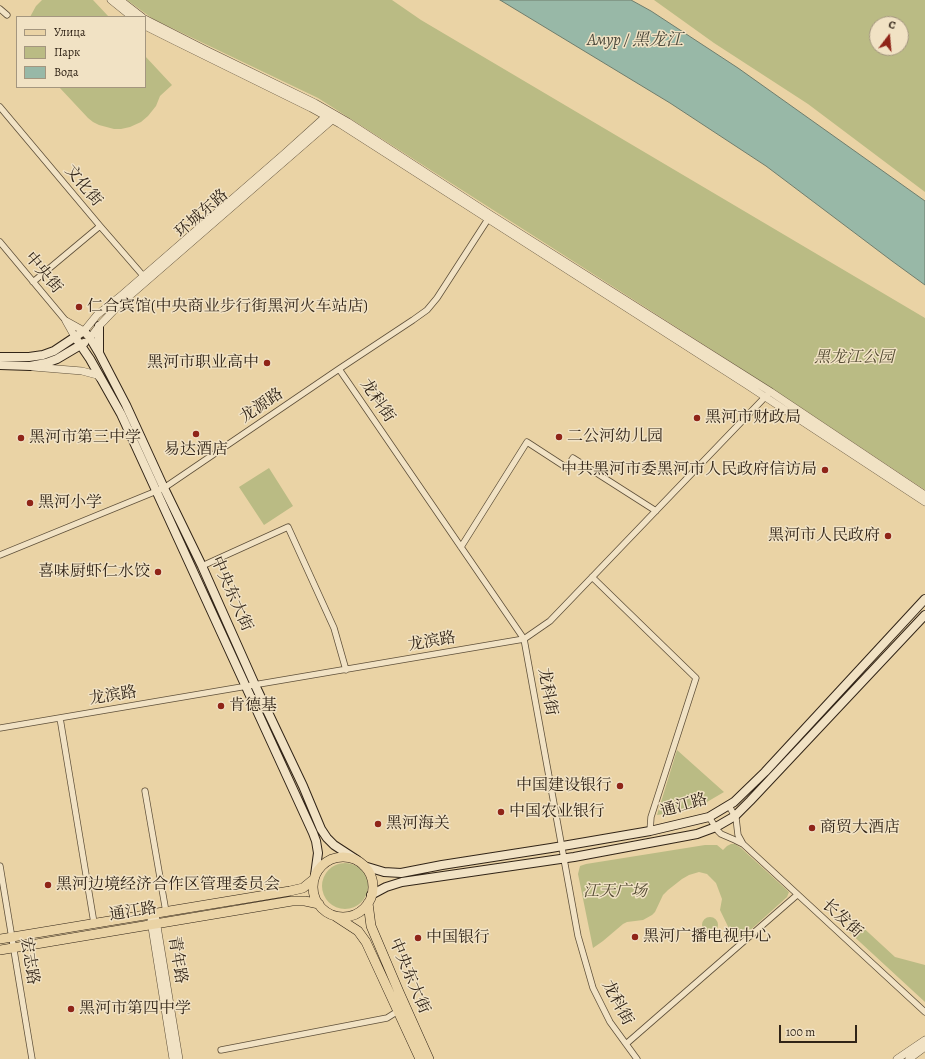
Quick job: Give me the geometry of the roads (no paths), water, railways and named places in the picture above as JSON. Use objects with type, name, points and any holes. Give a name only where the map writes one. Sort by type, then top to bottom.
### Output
[{"type":"main road","points":[[99,326],[99,353]]},
{"type":"main road","points":[[0,357],[29,357],[43,355],[54,351],[84,331]]},
{"type":"main road","name":"中央东大街","points":[[84,331],[99,353],[126,406],[160,490],[316,841],[318,853],[315,877]]},
{"type":"main road","name":"中央东大街","points":[[75,337],[104,382],[122,414],[160,490],[202,566],[255,685],[303,786],[321,829],[334,845],[361,863]]},
{"type":"main road","points":[[0,365],[30,366],[46,363],[57,359],[90,338]]},
{"type":"main road","name":"通江路","points":[[361,863],[384,872],[401,873],[650,831],[709,817],[729,806],[765,772],[925,599]]},
{"type":"main road","name":"通江路","points":[[370,899],[386,887],[402,882],[564,858],[697,834],[716,827],[735,816],[925,615]]},
{"type":"main road","points":[[330,914],[338,916],[355,914],[362,909],[370,899],[373,888],[372,880],[369,872],[361,863],[344,857],[325,862],[315,877],[314,892],[319,904],[324,910],[330,914],[358,931],[366,942],[420,1059]]},
{"type":"main road","name":"通江路","points":[[0,939],[290,892],[303,888],[315,877]]},
{"type":"main road","name":"中央东大街","points":[[370,899],[371,926],[429,1059]]},
{"type":"main road","name":"通江路","points":[[0,950],[292,901],[305,901],[319,904]]},
{"type":"street","points":[[111,0],[131,16]]},
{"type":"street","points":[[120,0],[141,16]]},
{"type":"street","points":[[0,9],[7,15]]},
{"type":"street","points":[[146,20],[162,29],[315,103],[331,115]]},
{"type":"street","points":[[146,26],[355,126],[489,217],[925,495]]},
{"type":"street","name":"文化街","points":[[0,107],[145,278]]},
{"type":"street","name":"环城东路","points":[[84,331],[97,315],[145,278],[284,154],[331,115]]},
{"type":"street","name":"龙源路","points":[[0,555],[160,490],[413,320],[427,310],[437,298],[489,217]]},
{"type":"street","points":[[33,282],[100,226]]},
{"type":"street","name":"中央街","points":[[0,242],[66,321]]},
{"type":"street","name":"环城东路","points":[[90,338],[99,326],[145,278]]},
{"type":"street","points":[[66,321],[84,331]]},
{"type":"street","points":[[66,321],[75,337]]},
{"type":"street","points":[[11,366],[82,371],[97,375],[104,382]]},
{"type":"street","name":"龙科街","points":[[339,369],[524,639],[578,936],[593,988],[610,1022],[637,1059]]},
{"type":"street","points":[[768,394],[925,502]]},
{"type":"street","name":"龙滨路","points":[[0,728],[524,639],[550,621],[768,394]]},
{"type":"street","points":[[460,547],[527,442],[567,468],[573,458],[656,511]]},
{"type":"street","points":[[202,566],[288,528],[334,628],[346,670]]},
{"type":"street","points":[[592,577],[696,678],[651,817],[650,831]]},
{"type":"street","points":[[60,718],[94,923]]},
{"type":"street","points":[[146,791],[166,912]]},
{"type":"street","name":"长发街","points":[[729,806],[735,816],[738,835],[743,844]]},
{"type":"street","name":"长发街","points":[[709,817],[721,834],[743,844],[925,1012]]},
{"type":"street","name":"宏志路","points":[[0,866],[32,1059]]},
{"type":"street","points":[[626,1044],[797,895]]},
{"type":"street","name":"青年路","points":[[152,914],[180,1059]]},
{"type":"street","name":"青年路","points":[[154,924],[173,1059]]},
{"type":"street","points":[[221,1050],[387,1018],[398,1011]]},
{"type":"street","points":[[897,1059],[925,1040]]},
{"type":"street","points":[[909,1059],[925,1047]]},
{"type":"water","name":"Амур / 黑龙江","points":[[500,0],[631,0],[651,11],[738,68],[925,201],[925,285],[766,166],[670,103]]},
{"type":"place","name":"仁合宾馆(中央商业步行街黑河火车站店)","points":[[79,307]]},
{"type":"place","name":"黑河市职业高中","points":[[267,363]]},
{"type":"place","name":"黑河市财政局","points":[[697,418]]},
{"type":"place","name":"易达酒店","points":[[196,434]]},
{"type":"place","name":"二公河幼儿园","points":[[559,437]]},
{"type":"place","name":"黑河市第三中学","points":[[21,438]]},
{"type":"place","name":"中共黑河市委黑河市人民政府信访局","points":[[825,470]]},
{"type":"place","name":"黑河小学","points":[[30,503]]},
{"type":"place","name":"黑河市人民政府","points":[[888,536]]},
{"type":"place","name":"喜味厨虾仁水饺","points":[[158,572]]},
{"type":"place","name":"肯德基","points":[[221,706]]},
{"type":"place","name":"中国建设银行","points":[[620,786]]},
{"type":"place","name":"中国农业银行","points":[[501,812]]},
{"type":"place","name":"黑河海关","points":[[378,824]]},
{"type":"place","name":"商贸大酒店","points":[[812,828]]},
{"type":"place","name":"黑河边境经济合作区管理委员会","points":[[48,885]]},
{"type":"place","name":"黑河广播电视中心","points":[[635,937]]},
{"type":"place","name":"中国银行","points":[[418,938]]},
{"type":"place","name":"黑河市第四中学","points":[[71,1009]]},
{"type":"park label","name":"黑龙江公园","points":[[854,358]]},
{"type":"park label","name":"江天广场","points":[[615,892]]}]
